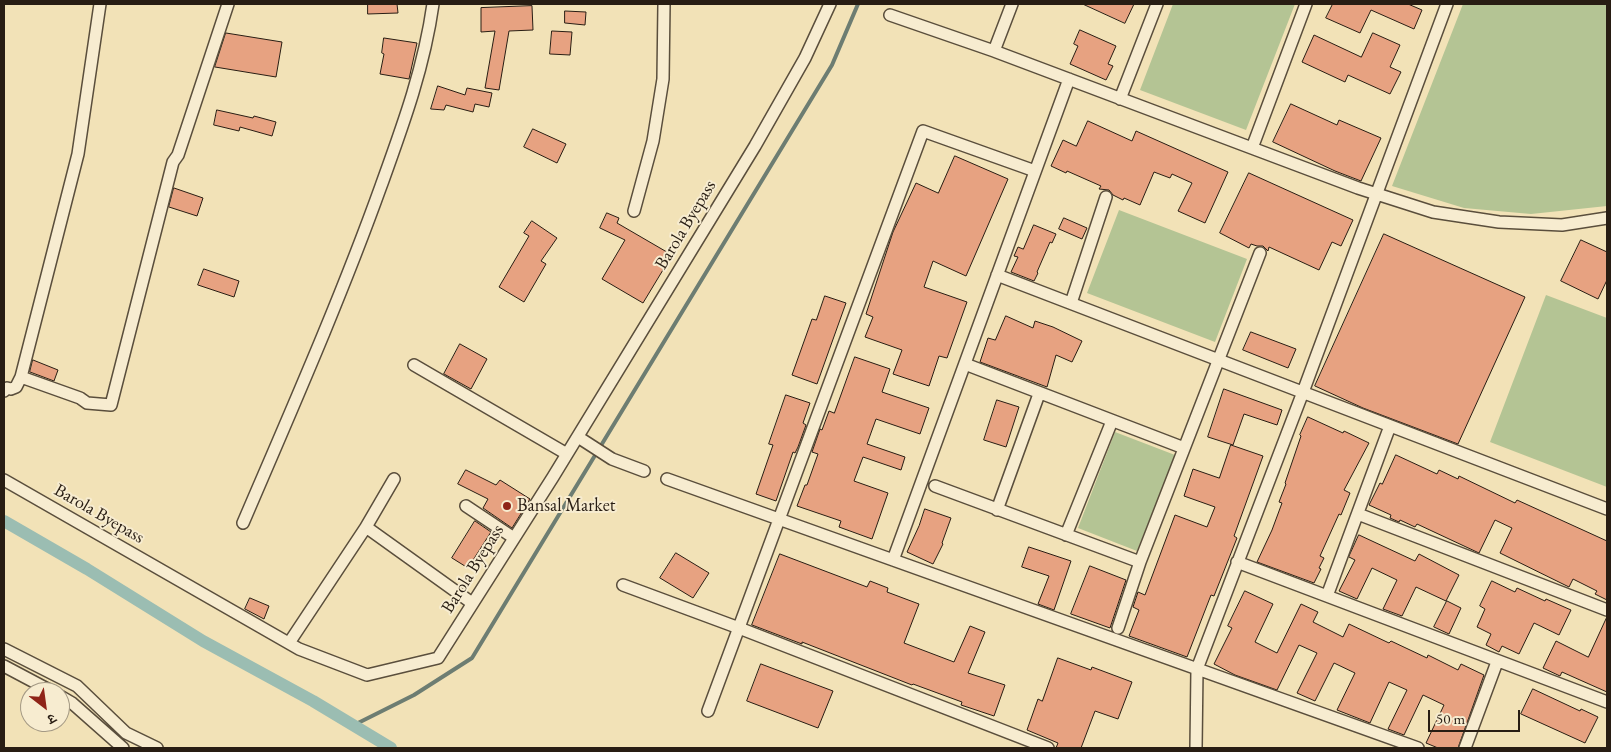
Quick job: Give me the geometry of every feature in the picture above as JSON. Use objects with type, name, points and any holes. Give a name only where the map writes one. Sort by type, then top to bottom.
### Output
[{"type":"street","points":[[4,391],[7,388],[16,387],[20,377],[78,154],[100,4]]},
{"type":"street","points":[[20,377],[80,398],[87,403],[111,406],[173,162],[181,146],[228,4]]},
{"type":"street","points":[[243,523],[356,255],[414,94],[434,4]]},
{"type":"street","points":[[634,211],[653,141],[662,79],[664,4]]},
{"type":"street","name":"Barola Byepass","points":[[4,480],[299,649],[367,675],[438,658],[567,454],[582,439],[756,146],[805,58],[830,4]]},
{"type":"street","points":[[994,51],[1012,4]]},
{"type":"street","points":[[1120,99],[1157,4]]},
{"type":"street","points":[[1252,148],[1306,4]]},
{"type":"street","points":[[1196,748],[1197,669],[1447,4]]},
{"type":"street","points":[[890,15],[994,51],[1376,194],[1433,212],[1499,222],[1562,225],[1607,218]]},
{"type":"street","points":[[893,560],[1069,79]]},
{"type":"street","points":[[708,711],[923,130],[1035,172]]},
{"type":"street","points":[[1071,303],[1106,197]]},
{"type":"street","points":[[1118,628],[1140,562],[1260,253]]},
{"type":"street","points":[[998,275],[1607,509]]},
{"type":"street","points":[[965,364],[1184,448]]},
{"type":"street","points":[[414,365],[567,454]]},
{"type":"street","points":[[998,510],[1040,394]]},
{"type":"street","points":[[1066,535],[1112,421]]},
{"type":"street","points":[[1327,596],[1390,426]]},
{"type":"street","points":[[582,439],[612,459],[644,471]]},
{"type":"street","points":[[289,643],[366,527],[394,479]]},
{"type":"street","points":[[667,479],[1418,748]]},
{"type":"street","points":[[935,486],[1140,562]]},
{"type":"street","points":[[466,506],[514,538]]},
{"type":"street","points":[[1358,514],[1607,610]]},
{"type":"street","points":[[366,527],[472,603]]},
{"type":"street","points":[[1237,562],[1497,662],[1607,702]]},
{"type":"street","points":[[624,585],[1048,748]]},
{"type":"street","points":[[4,650],[77,686],[126,732],[157,748]]},
{"type":"street","points":[[1465,748],[1497,662]]},
{"type":"street","points":[[4,666],[34,682]]},
{"type":"street","points":[[70,702],[123,748]]},
{"type":"green space","points":[[1173,4],[1295,4],[1246,130],[1140,90]]},
{"type":"green space","points":[[1463,4],[1607,4],[1607,206],[1531,214],[1464,208],[1392,186]]},
{"type":"green space","points":[[1119,210],[1247,259],[1215,342],[1087,293]]},
{"type":"green space","points":[[1546,295],[1607,318],[1607,487],[1490,442]]},
{"type":"green space","points":[[1115,432],[1175,455],[1137,551],[1078,528]]},
{"type":"building","points":[[368,4],[397,4],[398,13],[368,14]]},
{"type":"building","points":[[1083,4],[1134,4],[1125,23]]},
{"type":"building","points":[[1333,4],[1408,4],[1422,10],[1414,29],[1371,10],[1360,33],[1326,18]]},
{"type":"building","points":[[532,6],[533,30],[509,31],[499,90],[485,88],[495,31],[481,32],[481,8]]},
{"type":"building","points":[[565,11],[586,12],[585,25],[565,23]]},
{"type":"building","points":[[1080,30],[1116,46],[1108,64],[1113,66],[1106,80],[1070,64],[1078,46],[1074,44]]},
{"type":"building","points":[[552,31],[572,32],[570,55],[550,54]]},
{"type":"building","points":[[226,33],[282,42],[276,77],[215,67]]},
{"type":"building","points":[[1373,33],[1400,45],[1390,67],[1401,72],[1390,94],[1348,75],[1345,82],[1302,62],[1314,35],[1361,57]]},
{"type":"building","points":[[384,38],[417,43],[409,79],[380,74],[384,54],[382,53]]},
{"type":"building","points":[[438,86],[465,95],[467,88],[492,93],[489,107],[475,104],[473,112],[446,105],[444,110],[431,109]]},
{"type":"building","points":[[1291,104],[1337,125],[1339,120],[1381,138],[1361,181],[1273,142]]},
{"type":"building","points":[[217,110],[276,122],[272,136],[240,127],[239,131],[214,125]]},
{"type":"building","points":[[1088,121],[1132,141],[1136,131],[1228,172],[1205,223],[1178,211],[1192,183],[1172,174],[1170,178],[1154,172],[1140,205],[1124,198],[1123,200],[1113,195],[1109,190],[1099,189],[1101,186],[1051,166],[1063,140],[1076,146]]},
{"type":"building","points":[[533,129],[566,144],[557,163],[524,147]]},
{"type":"building","points":[[955,156],[1008,179],[966,276],[933,261],[924,287],[967,302],[947,358],[939,356],[929,386],[893,374],[902,350],[865,337],[873,317],[866,314],[893,232],[916,183],[938,193]]},
{"type":"building","points":[[1249,173],[1353,220],[1341,246],[1332,242],[1319,270],[1269,247],[1268,251],[1263,246],[1251,244],[1249,248],[1220,233]]},
{"type":"building","points":[[174,188],[203,198],[197,216],[169,207]]},
{"type":"building","points":[[607,213],[619,218],[617,223],[672,255],[643,303],[602,279],[625,240],[600,228]]},
{"type":"building","points":[[1064,218],[1087,228],[1082,239],[1059,229]]},
{"type":"building","points":[[532,221],[557,238],[541,261],[546,264],[524,302],[499,287],[529,236],[524,233]]},
{"type":"building","points":[[1034,225],[1056,234],[1052,243],[1050,242],[1034,281],[1011,272],[1018,257],[1014,256],[1018,247],[1023,249]]},
{"type":"building","points":[[1384,234],[1525,297],[1458,444],[1363,408],[1315,386]]},
{"type":"building","points":[[1581,240],[1607,252],[1607,280],[1598,299],[1561,281]]},
{"type":"building","points":[[204,269],[239,281],[234,297],[198,285]]},
{"type":"building","points":[[825,296],[846,303],[817,384],[792,375],[812,319],[816,320]]},
{"type":"building","points":[[1006,316],[1033,328],[1035,321],[1053,327],[1082,341],[1072,362],[1056,355],[1047,387],[980,362],[988,338],[995,340]]},
{"type":"building","points":[[1251,332],[1296,349],[1288,368],[1243,350]]},
{"type":"building","points":[[460,344],[487,359],[471,389],[444,374]]},
{"type":"building","points":[[855,357],[890,369],[882,392],[929,408],[920,434],[876,419],[867,444],[905,457],[901,470],[863,457],[854,481],[888,493],[872,539],[839,527],[841,521],[797,506],[818,454],[812,452],[820,429],[822,430],[829,411],[834,413]]},
{"type":"building","points":[[33,360],[58,370],[54,381],[30,372]]},
{"type":"building","points":[[1224,389],[1282,410],[1277,425],[1244,414],[1233,445],[1208,437]]},
{"type":"building","points":[[786,395],[810,403],[803,423],[806,425],[798,447],[795,453],[793,452],[776,501],[756,494],[773,445],[769,444]]},
{"type":"building","points":[[997,400],[1019,407],[1006,447],[984,440]]},
{"type":"building","points":[[1308,417],[1369,443],[1344,490],[1350,493],[1320,556],[1324,558],[1314,583],[1257,562],[1282,503],[1279,502],[1300,435]]},
{"type":"building","points":[[1231,445],[1263,456],[1234,536],[1237,538],[1214,596],[1211,595],[1187,657],[1129,636],[1139,610],[1133,607],[1138,592],[1145,595],[1175,515],[1207,527],[1215,507],[1184,496],[1193,469],[1219,478]]},
{"type":"building","points":[[1396,455],[1437,474],[1439,470],[1458,479],[1459,476],[1515,503],[1517,500],[1607,541],[1607,600],[1595,594],[1597,591],[1573,579],[1569,587],[1500,553],[1512,528],[1495,520],[1479,553],[1417,524],[1415,527],[1400,520],[1399,522],[1390,518],[1391,515],[1369,505]]},
{"type":"building","name":"Bansal Market","points":[[466,470],[496,485],[500,480],[530,499],[512,528],[483,508],[488,499],[458,484]]},
{"type":"building","points":[[925,509],[951,518],[943,544],[933,564],[907,552]]},
{"type":"building","points":[[475,521],[491,532],[468,568],[452,558]]},
{"type":"building","points":[[1359,535],[1415,561],[1419,554],[1459,575],[1446,601],[1416,587],[1402,616],[1383,609],[1397,580],[1372,568],[1357,599],[1339,591],[1355,560],[1349,557]]},
{"type":"building","points":[[1029,547],[1071,561],[1054,610],[1038,604],[1049,576],[1022,567]]},
{"type":"building","points":[[676,553],[709,573],[693,598],[660,578]]},
{"type":"building","points":[[780,554],[867,587],[870,581],[888,588],[887,592],[919,604],[904,643],[954,662],[970,626],[985,632],[968,673],[1005,685],[994,716],[961,705],[962,702],[752,625]]},
{"type":"building","points":[[1090,566],[1126,580],[1110,628],[1071,614]]},
{"type":"building","points":[[1492,581],[1515,592],[1517,588],[1571,610],[1559,635],[1534,623],[1519,654],[1502,646],[1499,652],[1486,645],[1491,634],[1477,627],[1485,609],[1480,606]]},
{"type":"building","points":[[1245,591],[1273,604],[1255,642],[1277,653],[1301,604],[1318,612],[1313,622],[1343,637],[1349,624],[1427,658],[1428,655],[1458,670],[1461,664],[1484,675],[1458,748],[1438,748],[1426,743],[1444,705],[1423,695],[1404,735],[1388,729],[1407,690],[1389,682],[1370,723],[1337,710],[1355,673],[1334,663],[1315,701],[1297,693],[1317,653],[1299,645],[1277,690],[1235,675],[1214,664],[1232,628],[1228,626]]},
{"type":"building","points":[[250,598],[269,606],[264,619],[245,609]]},
{"type":"building","points":[[1447,601],[1461,608],[1449,634],[1434,627]]},
{"type":"building","points":[[1607,617],[1607,692],[1562,672],[1560,676],[1543,668],[1556,641],[1588,657]]},
{"type":"building","points":[[1058,658],[1091,670],[1092,667],[1132,682],[1118,719],[1095,711],[1081,748],[1056,748],[1058,743],[1027,730],[1038,699],[1042,701]]},
{"type":"building","points":[[761,664],[833,691],[818,728],[747,701]]},
{"type":"building","points":[[1533,689],[1580,711],[1581,709],[1598,717],[1585,743],[1521,714]]},
{"type":"waterway","points":[[354,725],[414,695],[472,658],[832,65],[858,4]]},
{"type":"waterway","points":[[4,521],[87,569],[203,641],[313,701],[391,748]]},
{"type":"place","name":"Bansal Market","points":[[507,506]]}]
